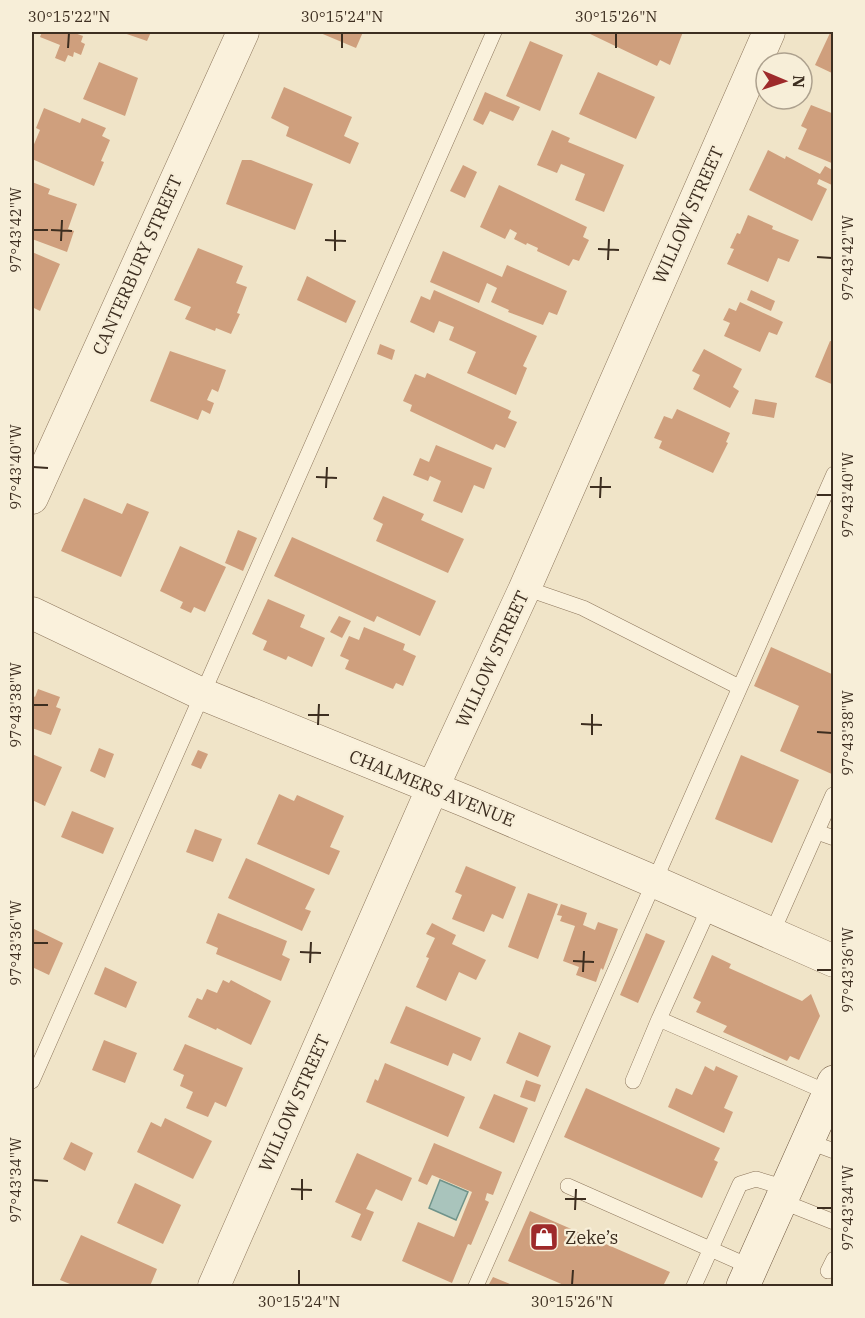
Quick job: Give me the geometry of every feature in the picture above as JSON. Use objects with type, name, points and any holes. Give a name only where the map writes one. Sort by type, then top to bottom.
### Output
[{"type":"main road","points":[[747,1277],[784,1194],[820,1146],[831,1088]]},
{"type":"street","name":"CANTERBURY STREET","points":[[32,498],[243,32]]},
{"type":"street","name":"WILLOW STREET","points":[[214,1287],[769,32]]},
{"type":"street","name":"CHALMERS AVENUE","points":[[32,613],[202,694],[433,788],[834,961]]},
{"type":"lane","points":[[32,1081],[494,32]]},
{"type":"lane","points":[[476,1287],[834,474]]},
{"type":"lane","points":[[525,588],[583,608],[740,687]]},
{"type":"lane","points":[[772,933],[833,795]]},
{"type":"lane","points":[[817,832],[834,838]]},
{"type":"lane","points":[[633,1081],[710,906]]},
{"type":"lane","points":[[659,1019],[831,1088]]},
{"type":"lane","points":[[694,1287],[740,1184],[756,1179],[834,1222]]},
{"type":"lane","points":[[568,1186],[711,1249],[747,1277]]},
{"type":"water","points":[[440,1180],[468,1192],[456,1220],[429,1208]]},
{"type":"building","points":[[42,32],[72,32],[83,36],[81,42],[85,44],[81,55],[74,52],[73,57],[68,55],[65,62],[55,58],[60,45],[40,37]]},
{"type":"building","points":[[121,32],[151,32],[147,41]]},
{"type":"building","points":[[318,32],[363,32],[356,48]]},
{"type":"building","points":[[586,32],[683,32],[670,65],[660,60],[657,66]]},
{"type":"building","points":[[830,33],[834,35],[834,74],[815,65]]},
{"type":"building","points":[[530,41],[563,55],[540,111],[506,96]]},
{"type":"building","points":[[99,62],[138,78],[125,116],[83,99]]},
{"type":"building","points":[[598,72],[655,97],[636,139],[579,114]]},
{"type":"building","points":[[284,87],[352,117],[344,136],[359,143],[350,164],[286,136],[289,127],[271,118]]},
{"type":"building","points":[[485,92],[520,107],[513,121],[490,111],[483,125],[473,120]]},
{"type":"building","points":[[814,106],[834,114],[834,164],[798,149],[807,129],[801,126],[808,111],[814,111]]},
{"type":"building","points":[[44,108],[80,123],[82,118],[106,128],[102,136],[110,140],[94,186],[32,159],[32,149],[40,130],[36,128]]},
{"type":"building","points":[[552,130],[570,138],[568,142],[624,165],[604,212],[575,200],[585,174],[561,164],[557,173],[537,165]]},
{"type":"building","points":[[768,150],[785,159],[786,156],[820,174],[825,166],[834,171],[834,186],[819,179],[817,184],[827,189],[812,221],[749,190]]},
{"type":"building","points":[[242,160],[251,160],[313,184],[295,230],[226,204]]},
{"type":"building","points":[[463,165],[477,172],[465,198],[450,191]]},
{"type":"building","points":[[32,182],[50,189],[48,194],[77,204],[68,229],[74,231],[67,252],[32,239]]},
{"type":"building","points":[[499,185],[587,227],[583,237],[589,240],[579,261],[573,259],[569,266],[537,251],[538,248],[514,239],[517,233],[510,229],[505,239],[480,227]]},
{"type":"building","points":[[748,215],[773,226],[772,229],[799,240],[789,262],[778,258],[768,282],[727,264],[734,249],[730,248],[737,233],[740,234]]},
{"type":"building","points":[[198,248],[243,266],[236,283],[247,287],[237,313],[240,314],[231,334],[216,328],[215,331],[185,319],[191,307],[174,300]]},
{"type":"building","points":[[443,251],[502,277],[507,265],[567,291],[557,315],[549,312],[543,325],[508,312],[509,310],[491,302],[497,288],[487,283],[479,303],[430,282]]},
{"type":"building","points":[[32,252],[60,264],[40,311],[32,307]]},
{"type":"building","points":[[307,276],[356,301],[346,323],[297,300]]},
{"type":"building","points":[[434,290],[537,336],[523,366],[527,368],[516,395],[467,373],[476,352],[449,340],[454,327],[439,321],[434,333],[410,322],[421,296],[430,300]]},
{"type":"building","points":[[751,290],[775,301],[771,311],[747,300]]},
{"type":"building","points":[[740,302],[783,322],[777,335],[769,332],[760,352],[724,336],[730,323],[723,320],[729,308],[736,311]]},
{"type":"building","points":[[830,341],[834,342],[834,385],[815,377]]},
{"type":"building","points":[[380,344],[395,350],[392,360],[377,354]]},
{"type":"building","points":[[704,349],[742,369],[733,387],[739,391],[730,408],[693,389],[700,375],[692,371]]},
{"type":"building","points":[[170,351],[226,370],[218,392],[212,389],[207,400],[214,403],[210,414],[202,410],[198,420],[150,401]]},
{"type":"building","points":[[427,373],[511,411],[508,418],[517,422],[505,448],[496,444],[493,450],[410,411],[412,405],[403,401],[415,374],[425,378]]},
{"type":"building","points":[[755,399],[777,403],[774,418],[752,414]]},
{"type":"building","points":[[677,409],[730,433],[726,442],[728,443],[713,473],[659,448],[662,441],[654,438],[664,416],[672,419]]},
{"type":"building","points":[[436,445],[492,468],[484,489],[474,485],[462,513],[433,501],[441,481],[430,476],[428,481],[413,475],[420,458],[429,462]]},
{"type":"building","points":[[383,496],[424,514],[421,520],[464,539],[448,573],[376,541],[383,524],[373,519]]},
{"type":"building","points":[[84,498],[122,514],[127,503],[149,512],[121,577],[61,551]]},
{"type":"building","points":[[238,530],[257,538],[243,571],[225,563]]},
{"type":"building","points":[[292,537],[436,601],[420,636],[377,616],[374,622],[274,576]]},
{"type":"building","points":[[180,546],[226,567],[205,612],[194,607],[191,613],[180,608],[183,602],[160,591]]},
{"type":"building","points":[[268,599],[305,615],[300,627],[325,638],[312,667],[288,656],[286,660],[263,650],[267,641],[252,634]]},
{"type":"building","points":[[339,616],[351,621],[342,638],[330,632]]},
{"type":"building","points":[[364,627],[405,644],[403,650],[416,656],[403,686],[396,683],[393,689],[345,669],[349,660],[340,656],[349,636],[359,640]]},
{"type":"building","points":[[771,647],[834,675],[834,775],[780,751],[799,706],[754,686]]},
{"type":"building","points":[[38,689],[60,697],[56,707],[61,709],[51,735],[32,728],[32,695],[35,697]]},
{"type":"building","points":[[99,748],[114,754],[105,778],[90,771]]},
{"type":"building","points":[[198,750],[208,754],[201,769],[191,765]]},
{"type":"building","points":[[32,754],[62,767],[45,806],[32,800]]},
{"type":"building","points":[[741,755],[799,780],[772,843],[715,819]]},
{"type":"building","points":[[279,794],[294,801],[297,795],[344,816],[330,847],[340,851],[329,875],[257,844]]},
{"type":"building","points":[[72,811],[114,828],[103,854],[61,837]]},
{"type":"building","points":[[195,829],[222,839],[213,862],[186,852]]},
{"type":"building","points":[[246,858],[315,889],[305,909],[311,911],[302,931],[228,898]]},
{"type":"building","points":[[466,866],[516,887],[503,919],[492,914],[484,932],[452,919],[462,895],[455,892]]},
{"type":"building","points":[[528,893],[558,904],[538,959],[508,947]]},
{"type":"building","points":[[561,904],[587,913],[583,925],[595,930],[598,922],[618,929],[603,970],[601,968],[596,982],[576,975],[579,967],[563,961],[575,926],[560,921],[562,916],[557,915]]},
{"type":"building","points":[[218,913],[287,941],[282,955],[290,959],[281,981],[216,954],[218,948],[206,943]]},
{"type":"building","points":[[432,923],[456,935],[452,944],[486,960],[476,980],[459,972],[446,1001],[416,987],[435,938],[426,934]]},
{"type":"building","points":[[32,928],[63,943],[49,975],[32,967]]},
{"type":"building","points":[[646,933],[665,941],[638,1003],[620,995]]},
{"type":"building","points":[[712,955],[731,964],[729,968],[802,1001],[811,994],[820,1016],[799,1060],[790,1056],[787,1061],[723,1032],[727,1026],[696,1012],[701,1002],[693,998]]},
{"type":"building","points":[[105,967],[137,982],[126,1008],[94,994]]},
{"type":"building","points":[[223,980],[229,983],[231,980],[271,1001],[251,1045],[188,1017],[197,998],[202,1000],[207,989],[217,993]]},
{"type":"building","points":[[406,1006],[481,1038],[471,1061],[453,1053],[448,1066],[390,1043]]},
{"type":"building","points":[[519,1032],[551,1046],[538,1077],[506,1063]]},
{"type":"building","points":[[104,1040],[137,1053],[125,1083],[92,1070]]},
{"type":"building","points":[[185,1044],[243,1068],[226,1107],[215,1102],[208,1117],[186,1108],[193,1092],[180,1086],[184,1075],[173,1070]]},
{"type":"building","points":[[385,1063],[465,1097],[448,1137],[366,1102],[375,1079],[378,1081]]},
{"type":"building","points":[[705,1066],[714,1071],[716,1066],[738,1076],[724,1108],[733,1112],[724,1133],[668,1107],[676,1088],[692,1095]]},
{"type":"building","points":[[526,1080],[541,1085],[535,1102],[520,1097]]},
{"type":"building","points":[[586,1088],[720,1148],[714,1160],[718,1162],[702,1198],[564,1137]]},
{"type":"building","points":[[494,1094],[528,1108],[514,1143],[479,1128]]},
{"type":"building","points":[[165,1118],[212,1141],[193,1179],[137,1152],[151,1122],[161,1127]]},
{"type":"building","points":[[71,1142],[93,1153],[85,1171],[63,1159]]},
{"type":"building","points":[[434,1143],[502,1172],[493,1195],[487,1193],[485,1200],[489,1202],[452,1283],[402,1261],[418,1222],[454,1237],[472,1192],[432,1175],[427,1185],[418,1181]]},
{"type":"building","points":[[357,1153],[412,1178],[402,1201],[376,1189],[366,1209],[374,1212],[361,1241],[351,1237],[361,1214],[335,1202]]},
{"type":"building","points":[[135,1183],[181,1205],[163,1244],[117,1223]]},
{"type":"building","points":[[530,1211],[670,1272],[663,1286],[566,1286],[508,1261]]},
{"type":"building","points":[[81,1235],[157,1269],[150,1286],[75,1286],[60,1280]]},
{"type":"building","points":[[493,1277],[515,1286],[488,1286]]},
{"type":"place","name":"Zeke’s","points":[[544,1237]]}]
